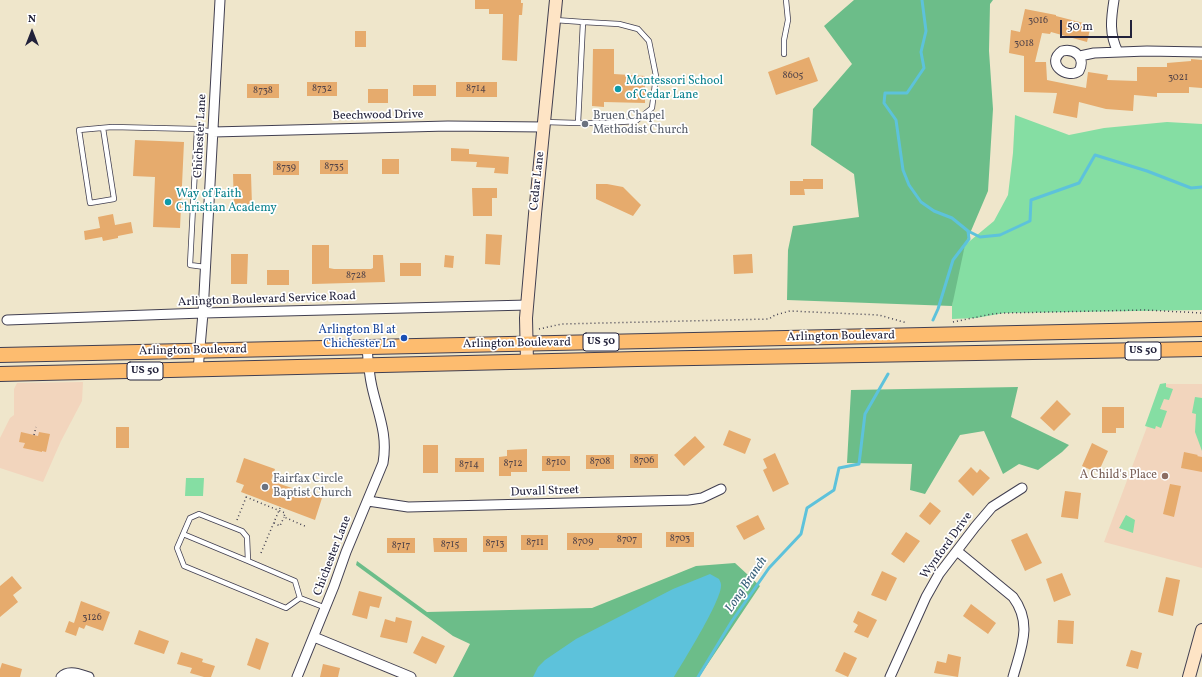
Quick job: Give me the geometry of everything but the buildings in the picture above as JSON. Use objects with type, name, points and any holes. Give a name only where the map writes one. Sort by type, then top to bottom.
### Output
[{"type":"main road","name":"Cedar Lane","points":[[527,362],[528,305],[556,0]]},
{"type":"main road","name":"Arlington Boulevard","points":[[0,355],[1202,329]]},
{"type":"main road","name":"Arlington Boulevard","points":[[0,374],[1018,352],[1202,350]]},
{"type":"main road","points":[[1189,677],[1202,630]]},
{"type":"street","name":"Chichester Lane","points":[[198,370],[206,268],[220,0]]},
{"type":"street","points":[[1114,0],[1111,34],[1118,52]]},
{"type":"street","points":[[1080,56],[1094,53],[1147,51],[1202,52]]},
{"type":"street","name":"Beechwood Drive","points":[[213,132],[544,124]]},
{"type":"street","name":"Arlington Boulevard Service Road","points":[[7,320],[203,313],[528,305]]},
{"type":"street","name":"Chichester Lane","points":[[297,677],[326,608],[346,552],[383,462],[385,438],[368,366],[368,347]]},
{"type":"street","name":"Wynford Drive","points":[[890,677],[926,598],[939,574],[992,507],[1022,488]]},
{"type":"street","name":"Duvall Street","points":[[368,501],[408,507],[689,500],[702,498],[721,489]]},
{"type":"street","points":[[957,551],[1013,597],[1019,605],[1025,625],[1024,635],[1013,677]]},
{"type":"street","points":[[314,637],[411,677]]},
{"type":"street","points":[[61,677],[68,673],[74,673],[89,677]]},
{"type":"lane","points":[[784,54],[784,40],[788,20],[786,0]]},
{"type":"lane","points":[[544,124],[636,121],[652,108],[656,76],[649,41],[638,28],[619,24],[555,20]]},
{"type":"lane","points":[[578,123],[583,22]]},
{"type":"lane","points":[[104,128],[114,199],[90,203],[79,130],[104,128],[197,128],[213,132]]},
{"type":"lane","points":[[197,128],[190,265],[206,268]]},
{"type":"lane","points":[[248,561],[247,537],[242,531],[199,514],[190,518],[177,548],[184,566],[286,608],[300,598]]},
{"type":"lane","points":[[183,534],[295,581],[300,598]]},
{"type":"lane","points":[[300,598],[326,608]]},
{"type":"path","points":[[948,323],[1004,313],[1145,310],[1202,313]]},
{"type":"path","points":[[539,329],[562,324],[769,318],[775,314],[790,311],[880,315],[908,323]]},
{"type":"path","points":[[34,435],[36,427]]},
{"type":"path","points":[[237,520],[246,496],[285,513],[280,526],[274,523]]},
{"type":"path","points":[[261,553],[280,508]]},
{"type":"path","points":[[284,517],[307,527]]},
{"type":"shaded area","points":[[83,382],[82,401],[61,441],[43,482],[0,468],[0,438],[10,418],[14,415],[14,389],[17,383]]},
{"type":"shaded area","name":"A Child's Place","points":[[1163,384],[1202,384],[1202,568],[1104,542]]},
{"type":"green space","points":[[854,0],[993,0],[990,4],[989,51],[993,109],[988,191],[965,245],[952,306],[787,300],[788,250],[793,226],[859,217],[854,174],[811,145],[813,109],[852,64],[824,26]]},
{"type":"green space","points":[[1015,115],[1069,135],[1104,128],[1167,122],[1202,124],[1202,310],[1004,313],[976,318],[952,319],[956,274],[965,245],[994,221],[1008,195],[1013,153]]},
{"type":"green space","points":[[1166,383],[1166,387],[1173,389],[1169,400],[1164,399],[1160,409],[1167,411],[1161,428],[1156,426],[1155,429],[1145,426],[1160,384]]},
{"type":"green space","points":[[1018,387],[1011,417],[1069,445],[1038,470],[1019,464],[1003,474],[984,431],[960,435],[925,494],[910,490],[912,464],[847,463],[851,390]]},
{"type":"green space","points":[[1195,397],[1202,398],[1202,451],[1195,432],[1196,414],[1192,413]]},
{"type":"green space","points":[[186,478],[204,478],[203,496],[185,496]]},
{"type":"green space","points":[[1126,515],[1135,520],[1133,533],[1119,528]]},
{"type":"green space","points":[[357,561],[427,612],[592,608],[696,566],[735,563],[760,586],[699,677],[453,677],[470,644],[453,636],[356,565]]},
{"type":"water","points":[[710,574],[719,579],[721,583],[720,593],[709,617],[674,677],[533,677],[538,667],[545,660],[576,639],[673,589]]},
{"type":"waterway","points":[[922,0],[926,31],[921,52],[924,68],[907,93],[885,93],[884,103],[896,120],[903,170],[909,185],[921,202],[934,211],[952,218],[968,231],[980,237],[1000,235],[1030,221],[1031,200],[1079,183],[1095,155],[1147,171],[1191,188],[1202,187]]},
{"type":"waterway","points":[[933,320],[938,309],[953,260],[969,239],[968,231]]},
{"type":"waterway","name":"Long Branch","points":[[698,677],[732,621],[769,568],[801,534],[807,508],[834,490],[839,468],[859,464],[865,414],[888,374]]},
{"type":"place","name":"Montessori School of Cedar Lane","points":[[618,89]]},
{"type":"place","name":"Bruen Chapel Methodist Church","points":[[585,124]]},
{"type":"place","name":"Way of Faith Christian Academy","points":[[168,202]]},
{"type":"place","name":"Arlington Bl at Chichester Ln","points":[[404,338]]},
{"type":"place","name":"A Child's Place","points":[[1165,476]]},
{"type":"place","name":"Fairfax Circle Baptist Church","points":[[265,487]]}]
